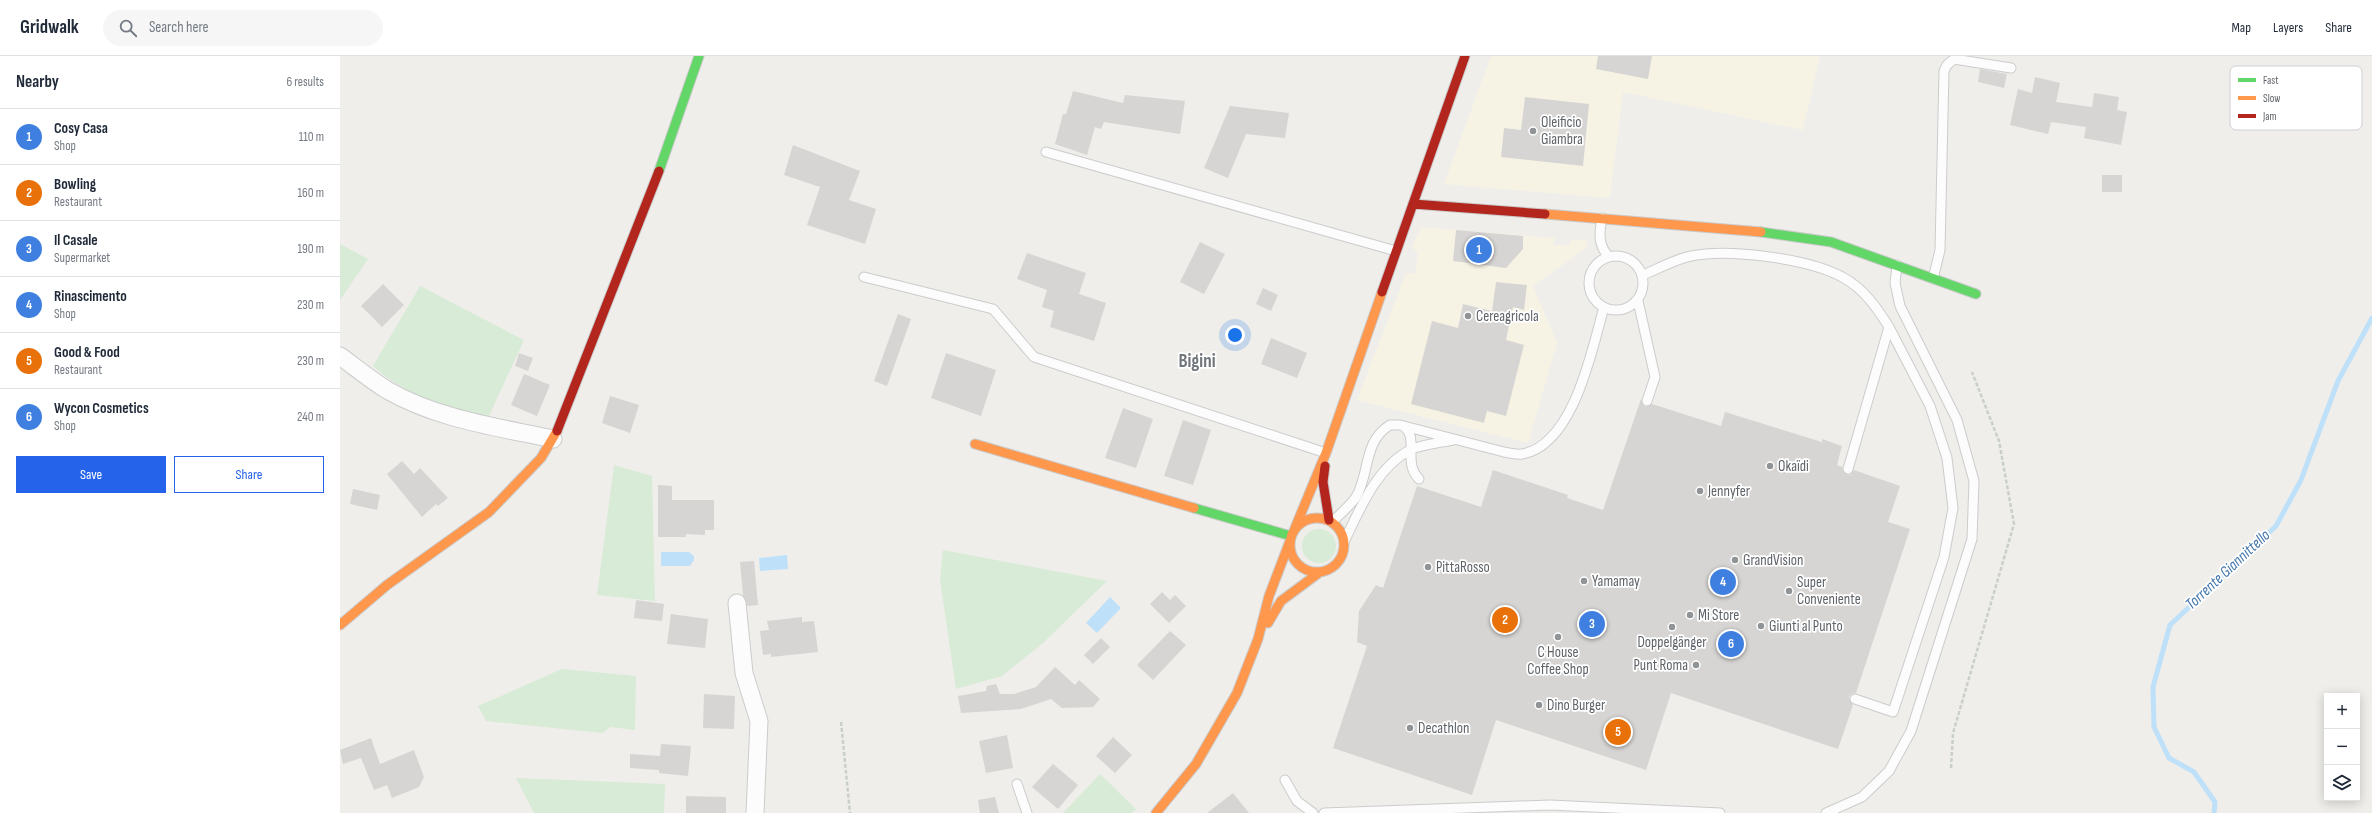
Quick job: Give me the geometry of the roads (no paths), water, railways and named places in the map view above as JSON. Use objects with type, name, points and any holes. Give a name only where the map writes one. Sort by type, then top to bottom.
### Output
[{"type":"street","points":[[340,626],[387,585],[489,512],[541,458],[553,439],[583,368],[673,135],[699,56]]},
{"type":"street","points":[[1156,813],[1196,764],[1237,694],[1258,639],[1269,596],[1292,535],[1326,454],[1465,56]]},
{"type":"street","points":[[1413,204],[1602,218],[1779,234],[1832,242],[1976,294]]},
{"type":"street","points":[[340,356],[387,390],[417,404],[454,417],[553,439]]},
{"type":"street","points":[[974,444],[1292,535]]},
{"type":"street","points":[[1258,639],[1281,601],[1320,572],[1334,567],[1340,560],[1344,551],[1342,534],[1331,521],[1323,482],[1326,454]]},
{"type":"street","points":[[1292,535],[1311,518],[1331,521]]},
{"type":"street","points":[[1292,535],[1293,557],[1297,563],[1304,569],[1320,572]]},
{"type":"street","points":[[737,603],[744,674],[759,721],[755,813]]},
{"type":"lane","points":[[1933,278],[1940,250],[1944,71],[1946,65],[1954,59],[2011,68]]},
{"type":"lane","points":[[1046,152],[1396,251]]},
{"type":"lane","points":[[1602,218],[1599,233],[1601,248],[1609,257]]},
{"type":"lane","points":[[1643,275],[1691,256],[1729,252],[1802,263],[1843,277],[1858,288],[1880,313],[1889,327],[1930,406],[1947,458],[1953,508],[1944,557],[1893,712],[1855,699]]},
{"type":"lane","points":[[1638,301],[1630,307],[1618,311],[1604,307],[1592,297],[1589,282],[1590,273],[1596,265],[1609,257],[1622,256],[1628,258],[1636,264],[1643,275],[1644,284],[1638,301],[1655,377],[1647,402]]},
{"type":"lane","points":[[1826,813],[1862,797],[1889,771],[1910,731],[1972,539],[1974,481],[1957,420],[1900,306],[1895,283],[1897,266]]},
{"type":"lane","points":[[864,277],[993,309],[1034,357],[1326,454]]},
{"type":"lane","points":[[1331,521],[1356,497],[1361,484],[1367,457],[1373,443],[1390,425],[1400,425],[1455,440],[1522,455],[1541,447],[1556,432],[1584,381],[1604,307]]},
{"type":"lane","points":[[1848,468],[1889,327]]},
{"type":"lane","points":[[1400,425],[1405,427],[1411,436],[1410,466],[1413,473],[1419,479]]},
{"type":"lane","points":[[1344,542],[1371,488],[1384,472],[1410,450],[1455,440]]},
{"type":"lane","points":[[1285,780],[1297,801],[1313,813]]},
{"type":"lane","points":[[1017,784],[1027,813]]},
{"type":"lane","points":[[1324,813],[1550,805],[1720,813]]},
{"type":"water","points":[[661,552],[689,552],[694,556],[694,560],[690,566],[661,566]]},
{"type":"water","points":[[787,555],[788,569],[760,571],[759,558]]},
{"type":"water","points":[[1110,597],[1121,608],[1097,633],[1086,623]]},
{"type":"waterway","name":"Torrente Giannittello","points":[[2214,813],[2215,802],[2194,772],[2169,758],[2154,727],[2153,687],[2170,625],[2276,526],[2301,480],[2338,381],[2372,318]]},
{"type":"place","name":"Oleificio Giambra","points":[[1533,131]]},
{"type":"place","name":"Cosy Casa","points":[[1479,250]]},
{"type":"place","name":"Cereagricola","points":[[1468,316]]},
{"type":"place","name":"Okaïdi","points":[[1770,466]]},
{"type":"place","name":"Jennyfer","points":[[1700,491]]},
{"type":"place","name":"GrandVision","points":[[1735,560]]},
{"type":"place","name":"PittaRosso","points":[[1428,567]]},
{"type":"place","name":"Yamamay","points":[[1584,581]]},
{"type":"place","name":"Rinascimento","points":[[1723,582]]},
{"type":"place","name":"Super Conveniente","points":[[1789,591]]},
{"type":"place","name":"Mi Store","points":[[1690,615]]},
{"type":"place","name":"Bowling","points":[[1505,620]]},
{"type":"place","name":"Il Casale","points":[[1592,624]]},
{"type":"place","name":"Giunti al Punto","points":[[1761,626]]},
{"type":"place","name":"Doppelgänger","points":[[1672,627]]},
{"type":"place","name":"C House Coffee Shop","points":[[1558,637]]},
{"type":"place","name":"Wycon Cosmetics","points":[[1731,644]]},
{"type":"place","name":"Punt Roma","points":[[1696,665]]},
{"type":"place","name":"Dino Burger","points":[[1539,705]]},
{"type":"place","name":"Decathlon","points":[[1410,728]]},
{"type":"place","name":"Good & Food","points":[[1618,732]]},
{"type":"district","name":"Bigini","points":[[1197,361]]}]
